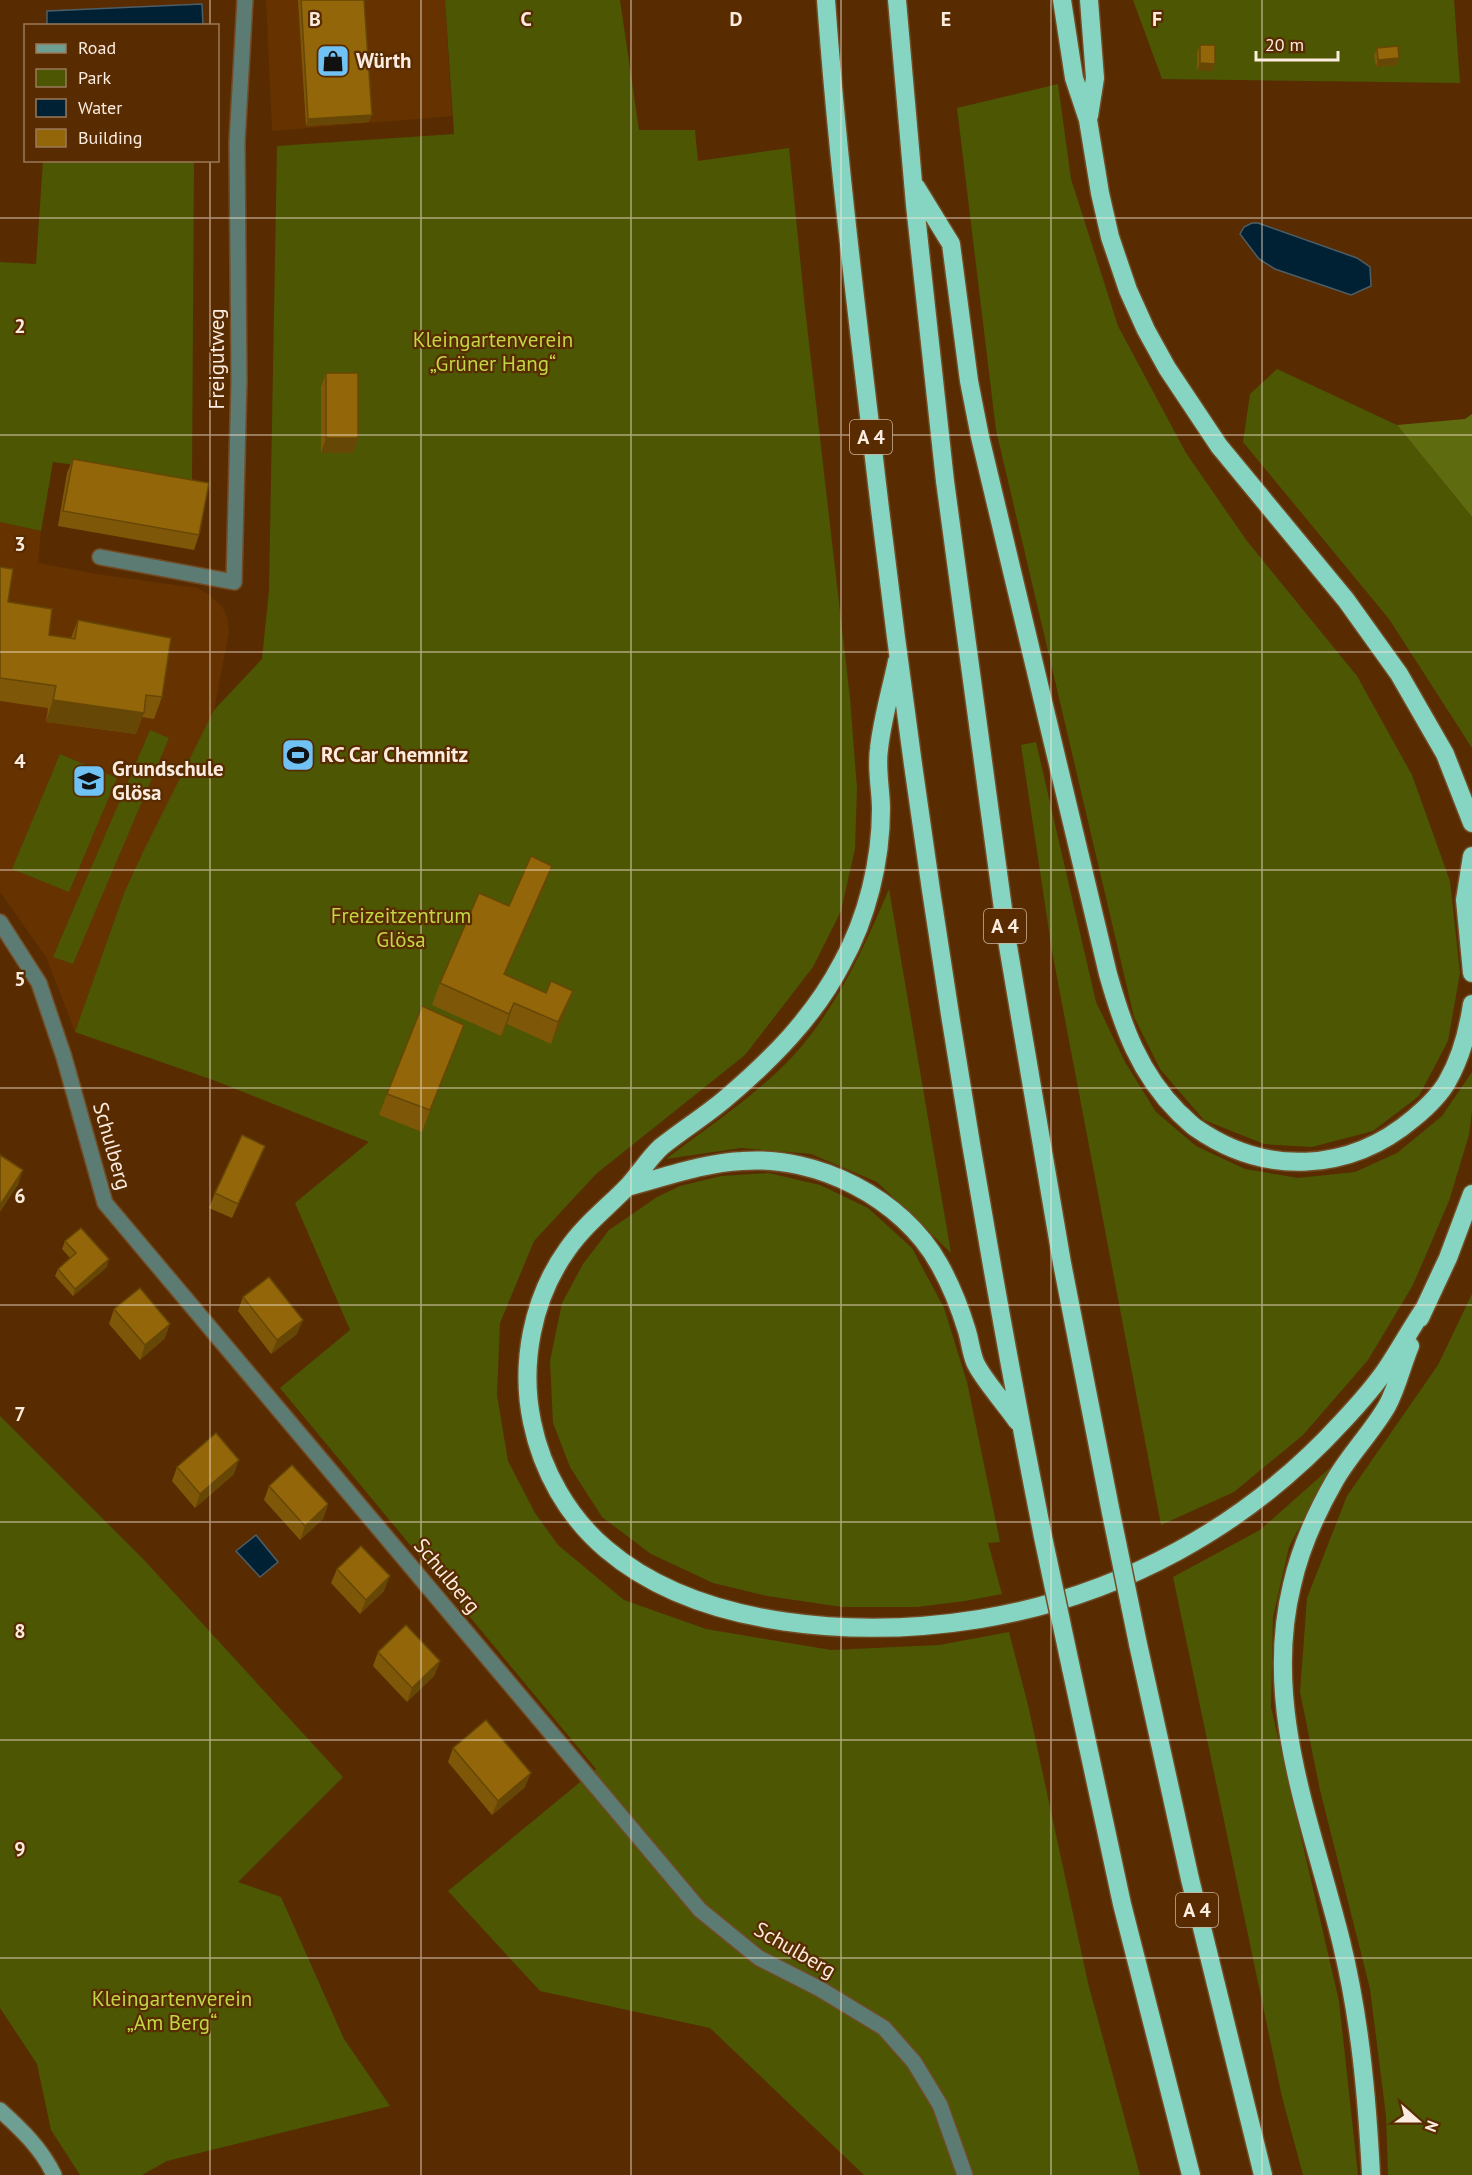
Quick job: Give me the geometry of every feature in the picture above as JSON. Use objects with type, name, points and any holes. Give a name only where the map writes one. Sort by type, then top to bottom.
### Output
[{"type":"highway","name":"A 4","points":[[826,0],[845,213],[897,661],[955,1045],[1021,1426],[1043,1537],[1122,1904],[1191,2175]]},
{"type":"highway","name":"A 4","points":[[897,0],[913,181],[921,204],[945,481],[1008,945],[1062,1263],[1138,1644],[1190,1879],[1263,2175]]},
{"type":"highway","points":[[1062,0],[1074,78],[1088,120],[1110,237],[1128,290],[1146,330],[1167,368],[1219,446],[1346,600],[1399,674],[1445,754],[1472,823]]},
{"type":"highway","points":[[1088,120],[1095,78],[1089,0]]},
{"type":"highway","points":[[921,204],[951,244],[969,381],[980,437],[1108,974],[1119,1014],[1147,1076],[1165,1099],[1194,1128],[1232,1149],[1285,1163],[1329,1161],[1360,1151],[1396,1134],[1427,1107],[1447,1083],[1459,1057],[1469,1028],[1472,1004]]},
{"type":"highway","points":[[897,661],[878,753],[881,810],[876,866],[863,911],[844,960],[804,1021],[781,1047],[726,1098],[659,1149],[627,1187],[594,1217],[567,1249],[542,1297],[533,1328],[527,1371],[528,1400],[533,1430],[542,1458],[554,1485],[567,1506],[588,1531],[618,1559],[645,1576],[715,1606],[785,1622],[856,1626],[956,1623],[1006,1614],[1102,1587],[1196,1542],[1240,1514],[1281,1482],[1320,1446],[1355,1408],[1385,1370],[1424,1309]]},
{"type":"highway","points":[[1472,856],[1465,900],[1472,973]]},
{"type":"highway","points":[[627,1187],[706,1165],[744,1160],[785,1162],[826,1173],[864,1191],[892,1210],[917,1233],[938,1262],[960,1310],[975,1363],[1021,1426]]},
{"type":"highway","points":[[1371,2175],[1367,2099],[1353,1998],[1341,1941],[1289,1742],[1282,1656],[1284,1626],[1292,1585],[1308,1536],[1335,1480],[1388,1405],[1424,1309],[1448,1258],[1472,1194]]},
{"type":"street","name":"Freigutweg","points":[[100,557],[234,582],[239,380],[237,142],[246,0]]},
{"type":"street","name":"Schulberg","points":[[0,922],[39,983],[64,1057],[105,1203],[700,1910],[759,1958],[820,1989],[884,2028],[914,2062],[940,2105],[965,2175]]},
{"type":"street","points":[[0,2110],[23,2131],[49,2162],[54,2175]]},
{"type":"shaded area","points":[[266,0],[445,0],[452,116],[272,131]]},
{"type":"shaded area","name":"Grundschule Glösa","points":[[0,522],[41,531],[38,563],[197,588],[222,606],[227,617],[229,632],[214,710],[124,893],[75,1032],[46,957],[0,892]]},
{"type":"green space","points":[[445,0],[620,0],[639,130],[695,130],[698,161],[789,148],[850,698],[857,788],[855,849],[841,911],[813,967],[745,1055],[596,1174],[534,1241],[500,1323],[497,1395],[508,1461],[535,1513],[558,1545],[624,1600],[706,1629],[831,1650],[939,1645],[1009,1632],[1028,1705],[1088,1983],[1140,2175],[864,2175],[710,2028],[540,1991],[448,1891],[596,1769],[280,1388],[350,1330],[295,1203],[369,1142],[213,1080],[75,1032],[124,893],[214,710],[262,659],[269,590],[277,146],[454,134]]},
{"type":"green space","points":[[1133,0],[1454,0],[1460,83],[1162,79]]},
{"type":"green space","points":[[1058,84],[1071,179],[1118,326],[1186,453],[1247,541],[1357,676],[1412,775],[1450,881],[1460,973],[1448,1041],[1419,1096],[1373,1131],[1312,1147],[1264,1144],[1204,1120],[1160,1069],[1134,1017],[996,430],[957,108]]},
{"type":"green space","points":[[43,162],[194,162],[192,481],[53,462],[41,531],[0,522],[0,262],[36,264]]},
{"type":"green space","points":[[1277,369],[1397,425],[1472,517],[1472,748],[1389,619],[1243,442],[1250,394]]},
{"type":"green space","points":[[1472,414],[1472,517],[1397,425],[1465,419]]},
{"type":"green space","points":[[150,730],[169,738],[73,964],[53,957]]},
{"type":"green space","points":[[1036,742],[1096,1002],[1125,1062],[1156,1112],[1196,1146],[1245,1169],[1298,1178],[1355,1172],[1397,1153],[1442,1116],[1472,1072],[1472,1111],[1469,1135],[1449,1201],[1413,1285],[1368,1360],[1303,1435],[1234,1492],[1161,1525],[1052,951],[1021,745]]},
{"type":"green space","points":[[60,754],[117,778],[69,892],[12,869]]},
{"type":"green space","points":[[889,889],[951,1253],[877,1182],[811,1154],[741,1148],[666,1159],[732,1110],[780,1070],[809,1037],[848,976]]},
{"type":"green space","points":[[769,1173],[820,1185],[868,1208],[912,1248],[944,1308],[967,1382],[1000,1542],[988,1543],[1002,1594],[917,1607],[842,1607],[767,1596],[713,1583],[651,1554],[602,1517],[570,1467],[553,1423],[550,1361],[562,1303],[583,1264],[609,1230],[657,1197],[680,1186],[721,1176]]},
{"type":"green space","points":[[1472,1294],[1472,2175],[1388,2175],[1386,2116],[1370,1989],[1320,1790],[1300,1692],[1307,1598],[1347,1496],[1438,1365]]},
{"type":"green space","name":"Kleingartenverein „Am Berg“","points":[[0,1416],[145,1561],[343,1777],[238,1882],[281,1897],[344,2039],[390,2106],[167,2161],[142,2175],[80,2175],[51,2130],[37,2064],[0,2008]]},
{"type":"green space","points":[[1331,1467],[1289,1547],[1273,1617],[1271,1707],[1339,2001],[1358,2175],[1303,2175],[1282,2097],[1173,1577],[1260,1530]]},
{"type":"water","points":[[202,4],[203,24],[47,24],[47,11]]},
{"type":"water","points":[[1258,223],[1357,258],[1370,267],[1371,286],[1351,295],[1275,269],[1259,259],[1240,234],[1244,227]]},
{"type":"water","points":[[256,1535],[278,1562],[260,1577],[236,1551]]},
{"type":"building","name":"Würth","points":[[301,0],[364,0],[372,115],[308,119]]},
{"type":"building","points":[[1200,45],[1215,45],[1215,64],[1200,63]]},
{"type":"building","points":[[1398,46],[1399,58],[1378,60],[1377,48]]},
{"type":"building","points":[[326,373],[358,373],[358,438],[326,438]]},
{"type":"building","points":[[73,459],[209,483],[199,535],[63,511]]},
{"type":"building","points":[[0,567],[13,569],[8,602],[52,609],[49,635],[75,639],[78,620],[171,638],[162,697],[146,695],[144,713],[53,700],[56,686],[0,678]]},
{"type":"building","points":[[531,856],[552,866],[504,974],[546,993],[551,981],[573,991],[558,1022],[514,1003],[509,1014],[440,983],[479,893],[509,906]]},
{"type":"building","points":[[422,1006],[464,1025],[430,1110],[387,1094]]},
{"type":"building","points":[[242,1135],[265,1146],[238,1204],[215,1193]]},
{"type":"building","points":[[0,1155],[23,1170],[0,1205]]},
{"type":"building","points":[[81,1228],[109,1259],[75,1289],[58,1269],[76,1253],[65,1241]]},
{"type":"building","points":[[269,1277],[303,1320],[277,1340],[243,1297]]},
{"type":"building","points":[[140,1288],[170,1324],[145,1345],[114,1309]]},
{"type":"building","points":[[216,1433],[239,1460],[200,1494],[177,1467]]},
{"type":"building","points":[[292,1465],[328,1504],[305,1526],[269,1486]]},
{"type":"building","points":[[361,1546],[390,1576],[366,1600],[337,1569]]},
{"type":"building","points":[[406,1625],[440,1661],[412,1688],[378,1652]]},
{"type":"building","points":[[486,1720],[531,1773],[498,1801],[453,1748]]},
{"type":"place","name":"Würth","points":[[333,61]]},
{"type":"place","name":"RC Car Chemnitz","points":[[298,755]]},
{"type":"place","name":"Grundschule Glösa","points":[[89,781]]},
{"type":"park label","name":"Kleingartenverein „Grüner Hang“","points":[[493,352]]},
{"type":"park label","name":"Freizeitzentrum Glösa","points":[[401,928]]}]
